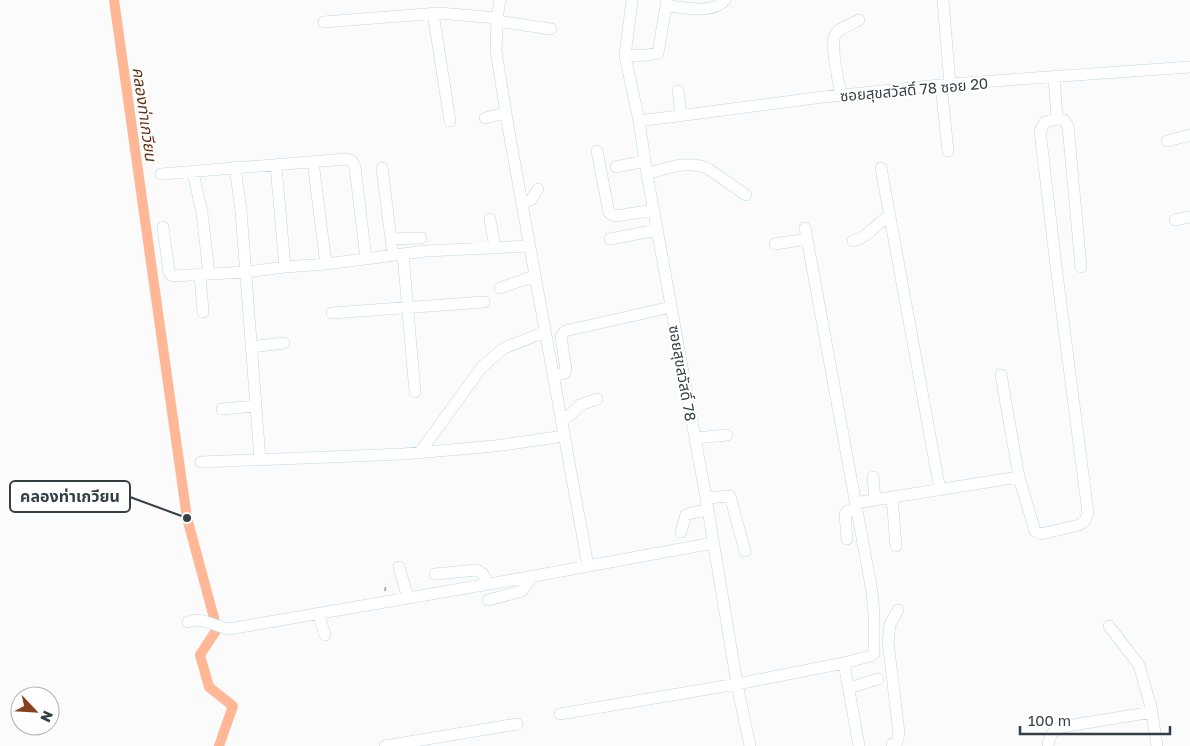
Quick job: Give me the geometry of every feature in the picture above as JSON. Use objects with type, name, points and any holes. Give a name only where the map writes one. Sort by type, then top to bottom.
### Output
[{"type":"street","points":[[500,0],[496,50],[529,246],[588,566]]},
{"type":"street","name":"ซอยสุขสวัสดิ์ 78","points":[[632,0],[625,56],[639,120],[724,612],[750,746]]},
{"type":"street","points":[[625,56],[658,53],[666,3],[713,8],[725,0]]},
{"type":"street","points":[[943,0],[948,151]]},
{"type":"street","points":[[433,13],[450,121]]},
{"type":"street","points":[[324,22],[433,13],[463,14],[551,29]]},
{"type":"street","points":[[841,96],[834,55],[835,36],[840,30],[859,20]]},
{"type":"street","name":"ซอยสุขสวัสดิ์ 78 ซอย 20","points":[[639,120],[945,85],[1190,67]]},
{"type":"street","points":[[1054,77],[1057,119]]},
{"type":"street","points":[[678,91],[681,115]]},
{"type":"street","points":[[485,118],[506,113]]},
{"type":"street","points":[[1001,375],[1020,477],[1035,531],[1037,534],[1079,525],[1085,521],[1088,513],[1056,274],[1040,131],[1045,122],[1057,119],[1064,120],[1068,126],[1082,267]]},
{"type":"street","points":[[1167,141],[1190,136]]},
{"type":"street","points":[[597,151],[609,213],[616,216],[654,210]]},
{"type":"street","points":[[162,174],[347,159],[352,161],[355,167],[366,259]]},
{"type":"street","points":[[616,167],[645,161]]},
{"type":"street","points":[[313,162],[326,264]]},
{"type":"street","points":[[647,174],[689,164],[700,166],[707,168],[746,195]]},
{"type":"street","points":[[276,166],[285,267]]},
{"type":"street","points":[[235,168],[246,272],[260,459]]},
{"type":"street","points":[[382,168],[391,239],[398,254],[407,308],[415,392]]},
{"type":"street","points":[[881,168],[940,490]]},
{"type":"street","points":[[193,172],[202,213],[203,312]]},
{"type":"street","points":[[522,202],[531,200],[538,189]]},
{"type":"street","points":[[853,241],[862,239],[882,220],[890,216]]},
{"type":"street","points":[[1175,220],[1190,217]]},
{"type":"street","points":[[490,219],[495,248]]},
{"type":"street","points":[[163,227],[171,275],[246,272],[398,254],[529,246]]},
{"type":"street","points":[[610,239],[657,230]]},
{"type":"street","points":[[774,244],[806,234],[871,587],[874,615],[874,653]]},
{"type":"street","points":[[391,239],[421,238]]},
{"type":"street","points":[[500,288],[535,276]]},
{"type":"street","points":[[332,313],[484,302]]},
{"type":"street","points":[[553,376],[562,375],[566,369],[561,337],[565,331],[671,307]]},
{"type":"street","points":[[420,452],[482,367],[504,348],[545,332]]},
{"type":"street","points":[[251,347],[284,343]]},
{"type":"street","points":[[562,420],[580,405],[597,399]]},
{"type":"street","points":[[222,408],[256,406]]},
{"type":"street","points":[[695,438],[727,435]]},
{"type":"street","points":[[201,462],[420,452],[495,446],[564,436]]},
{"type":"street","points":[[873,477],[875,500]]},
{"type":"street","points":[[847,538],[845,514],[856,507],[875,500],[1020,477]]},
{"type":"street","points":[[681,532],[686,515],[706,504],[730,496],[745,551]]},
{"type":"street","points":[[892,497],[896,546]]},
{"type":"street","points":[[194,620],[229,629],[713,543]]},
{"type":"street","points":[[399,567],[408,598]]},
{"type":"street","points":[[435,574],[477,570],[483,574],[488,584]]},
{"type":"street","points":[[488,600],[522,591],[529,577]]},
{"type":"street","points":[[892,744],[897,742],[899,733],[889,655],[889,630],[893,617],[898,610]]},
{"type":"street","points":[[318,614],[324,635]]},
{"type":"street","points":[[1109,626],[1140,665],[1152,712],[1157,746]]},
{"type":"street","points":[[560,714],[737,684],[844,663],[870,656],[874,653],[889,655]]},
{"type":"street","points":[[844,663],[859,746]]},
{"type":"street","points":[[849,688],[878,679]]},
{"type":"street","points":[[1048,746],[1048,737],[1061,726],[1152,712]]},
{"type":"street","points":[[385,746],[517,724]]},
{"type":"waterway","name":"คลองท่าเกวียน","points":[[114,0],[187,518],[217,629],[200,655],[209,687],[233,706],[219,746]]},
{"type":"place","name":"คลองท่าเกวียน","points":[[187,518]]}]
